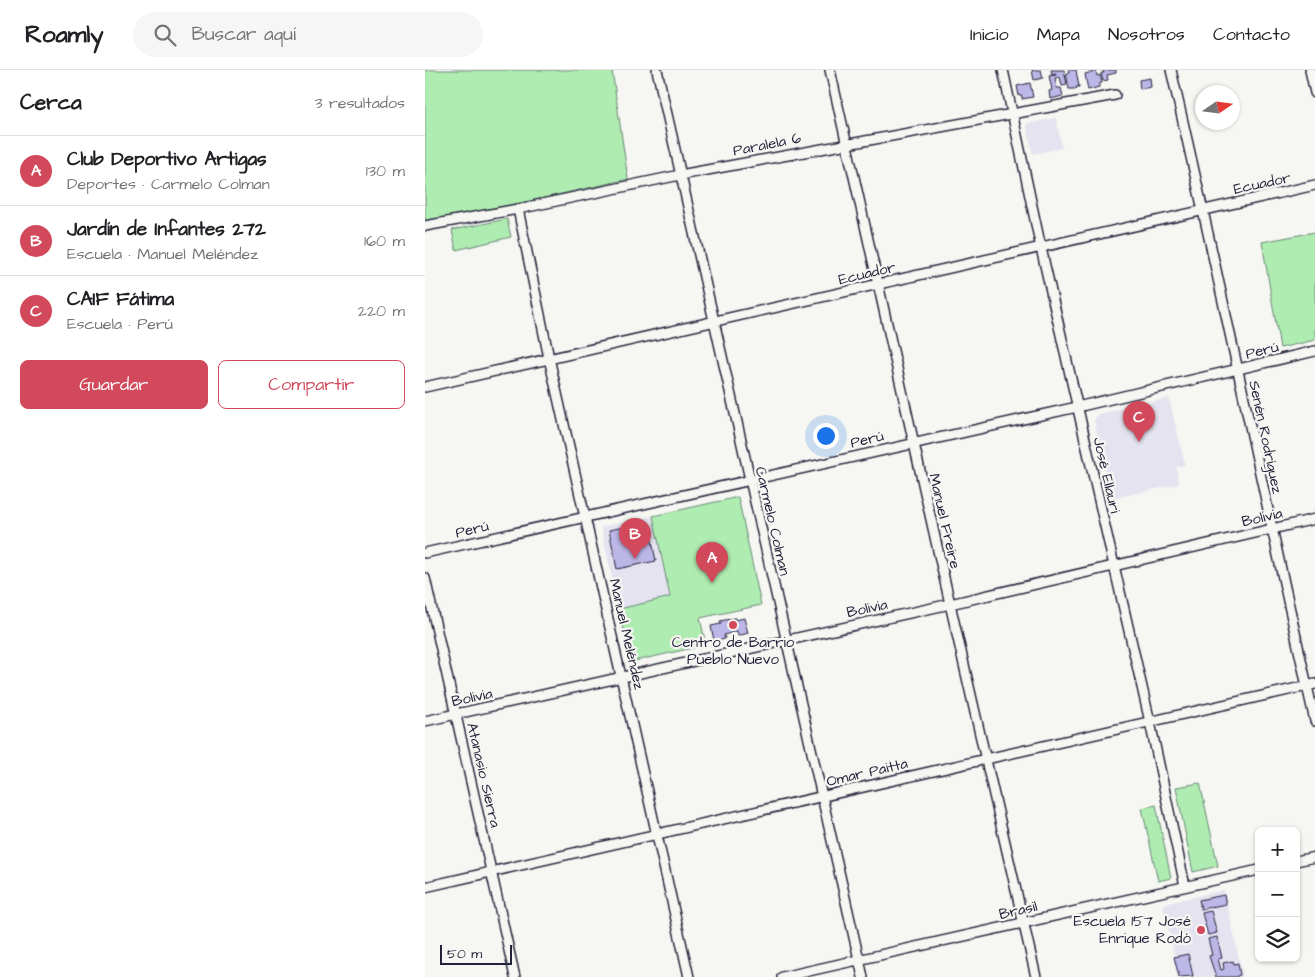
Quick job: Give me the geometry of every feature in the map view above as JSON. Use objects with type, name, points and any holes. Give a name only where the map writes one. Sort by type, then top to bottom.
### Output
[{"type":"street","name":"Carmelo Colman","points":[[657,70],[863,977]]},
{"type":"street","name":"Manuel Freire","points":[[830,70],[913,443],[1036,977]]},
{"type":"street","name":"José Ellauri","points":[[1003,70],[1041,248],[1150,722],[1185,886]]},
{"type":"street","name":"Senén Rodríguez","points":[[1171,70],[1204,210],[1272,529],[1311,685],[1315,721]]},
{"type":"street","points":[[1310,70],[1315,93]]},
{"type":"street","name":"Paralela 6","points":[[425,226],[847,143],[1115,95]]},
{"type":"street","name":"Ecuador","points":[[425,387],[1315,185]]},
{"type":"street","name":"Manuel Meléndez","points":[[518,209],[549,358],[623,678],[689,977]]},
{"type":"street","name":"Perú","points":[[425,553],[586,518],[1315,351]]},
{"type":"street","name":"Bolivia","points":[[425,721],[950,604],[1315,519]]},
{"type":"street","name":"Atanasio Sierra","points":[[425,578],[515,977]]},
{"type":"street","name":"Omar Paitta","points":[[425,887],[1311,685]]},
{"type":"street","points":[[1300,860],[1315,857]]},
{"type":"street","name":"Brasil","points":[[782,977],[1255,871]]},
{"type":"shaded area","points":[[1056,118],[1062,148],[1033,154],[1026,124]]},
{"type":"shaded area","points":[[1169,398],[1185,465],[1176,467],[1179,484],[1111,499],[1094,420],[1098,414]]},
{"type":"shaded area","points":[[653,516],[671,597],[619,609],[601,527]]},
{"type":"shaded area","name":"Escuela 157 José Enrique Rodó","points":[[1224,890],[1243,977],[1179,977],[1163,904]]},
{"type":"green space","points":[[425,70],[612,70],[628,179],[517,204],[425,221]]},
{"type":"green space","points":[[507,219],[511,237],[456,250],[452,230]]},
{"type":"green space","points":[[1315,232],[1315,340],[1280,348],[1262,242]]},
{"type":"green space","points":[[738,497],[761,605],[700,618],[706,645],[630,662],[619,609],[670,597],[653,516]]},
{"type":"green space","points":[[1200,783],[1218,866],[1193,872],[1176,787]]},
{"type":"green space","points":[[1156,805],[1171,878],[1158,881],[1142,808]]},
{"type":"building","points":[[1032,70],[1041,70],[1043,78],[1034,80]]},
{"type":"building","points":[[1051,70],[1064,70],[1067,85],[1062,86],[1060,77],[1055,78],[1057,88],[1061,88],[1063,96],[1050,99],[1049,91],[1052,90],[1049,76],[1056,75],[1056,73],[1052,74]]},
{"type":"building","points":[[1068,70],[1076,70],[1079,87],[1076,87],[1077,89],[1069,89],[1066,73],[1069,73]]},
{"type":"building","points":[[1103,70],[1116,70],[1116,73],[1107,75],[1108,80],[1103,81],[1101,73],[1104,73]]},
{"type":"building","points":[[1096,71],[1097,76],[1100,75],[1102,83],[1099,84],[1099,87],[1088,90],[1085,74]]},
{"type":"building","points":[[1150,78],[1151,87],[1140,89],[1139,80]]},
{"type":"building","points":[[1030,83],[1033,97],[1022,99],[1022,96],[1019,96],[1017,86]]},
{"type":"building","points":[[648,522],[656,561],[617,569],[609,530]]},
{"type":"building","points":[[735,618],[736,620],[744,618],[748,633],[738,636],[737,631],[724,635],[725,639],[714,641],[711,626],[721,624],[720,621]]},
{"type":"building","points":[[1224,895],[1226,904],[1201,909],[1199,900]]},
{"type":"building","points":[[1211,911],[1217,933],[1208,935],[1202,913]]},
{"type":"building","points":[[1217,937],[1222,958],[1218,959],[1221,970],[1224,969],[1223,963],[1233,961],[1234,964],[1238,963],[1240,975],[1235,977],[1216,977],[1209,956],[1212,955],[1208,939]]},
{"type":"building","points":[[1188,954],[1193,976],[1179,977],[1174,957]]},
{"type":"place","name":"CAIF Fátima","points":[[1139,442]]},
{"type":"place","name":"Jardín de Infantes 272","points":[[635,559]]},
{"type":"place","name":"Club Deportivo Artigas","points":[[712,583]]},
{"type":"place","name":"Centro de Barrio Pueblo Nuevo","points":[[733,625]]},
{"type":"place","name":"Escuela 157 José Enrique Rodó","points":[[1201,930]]}]
